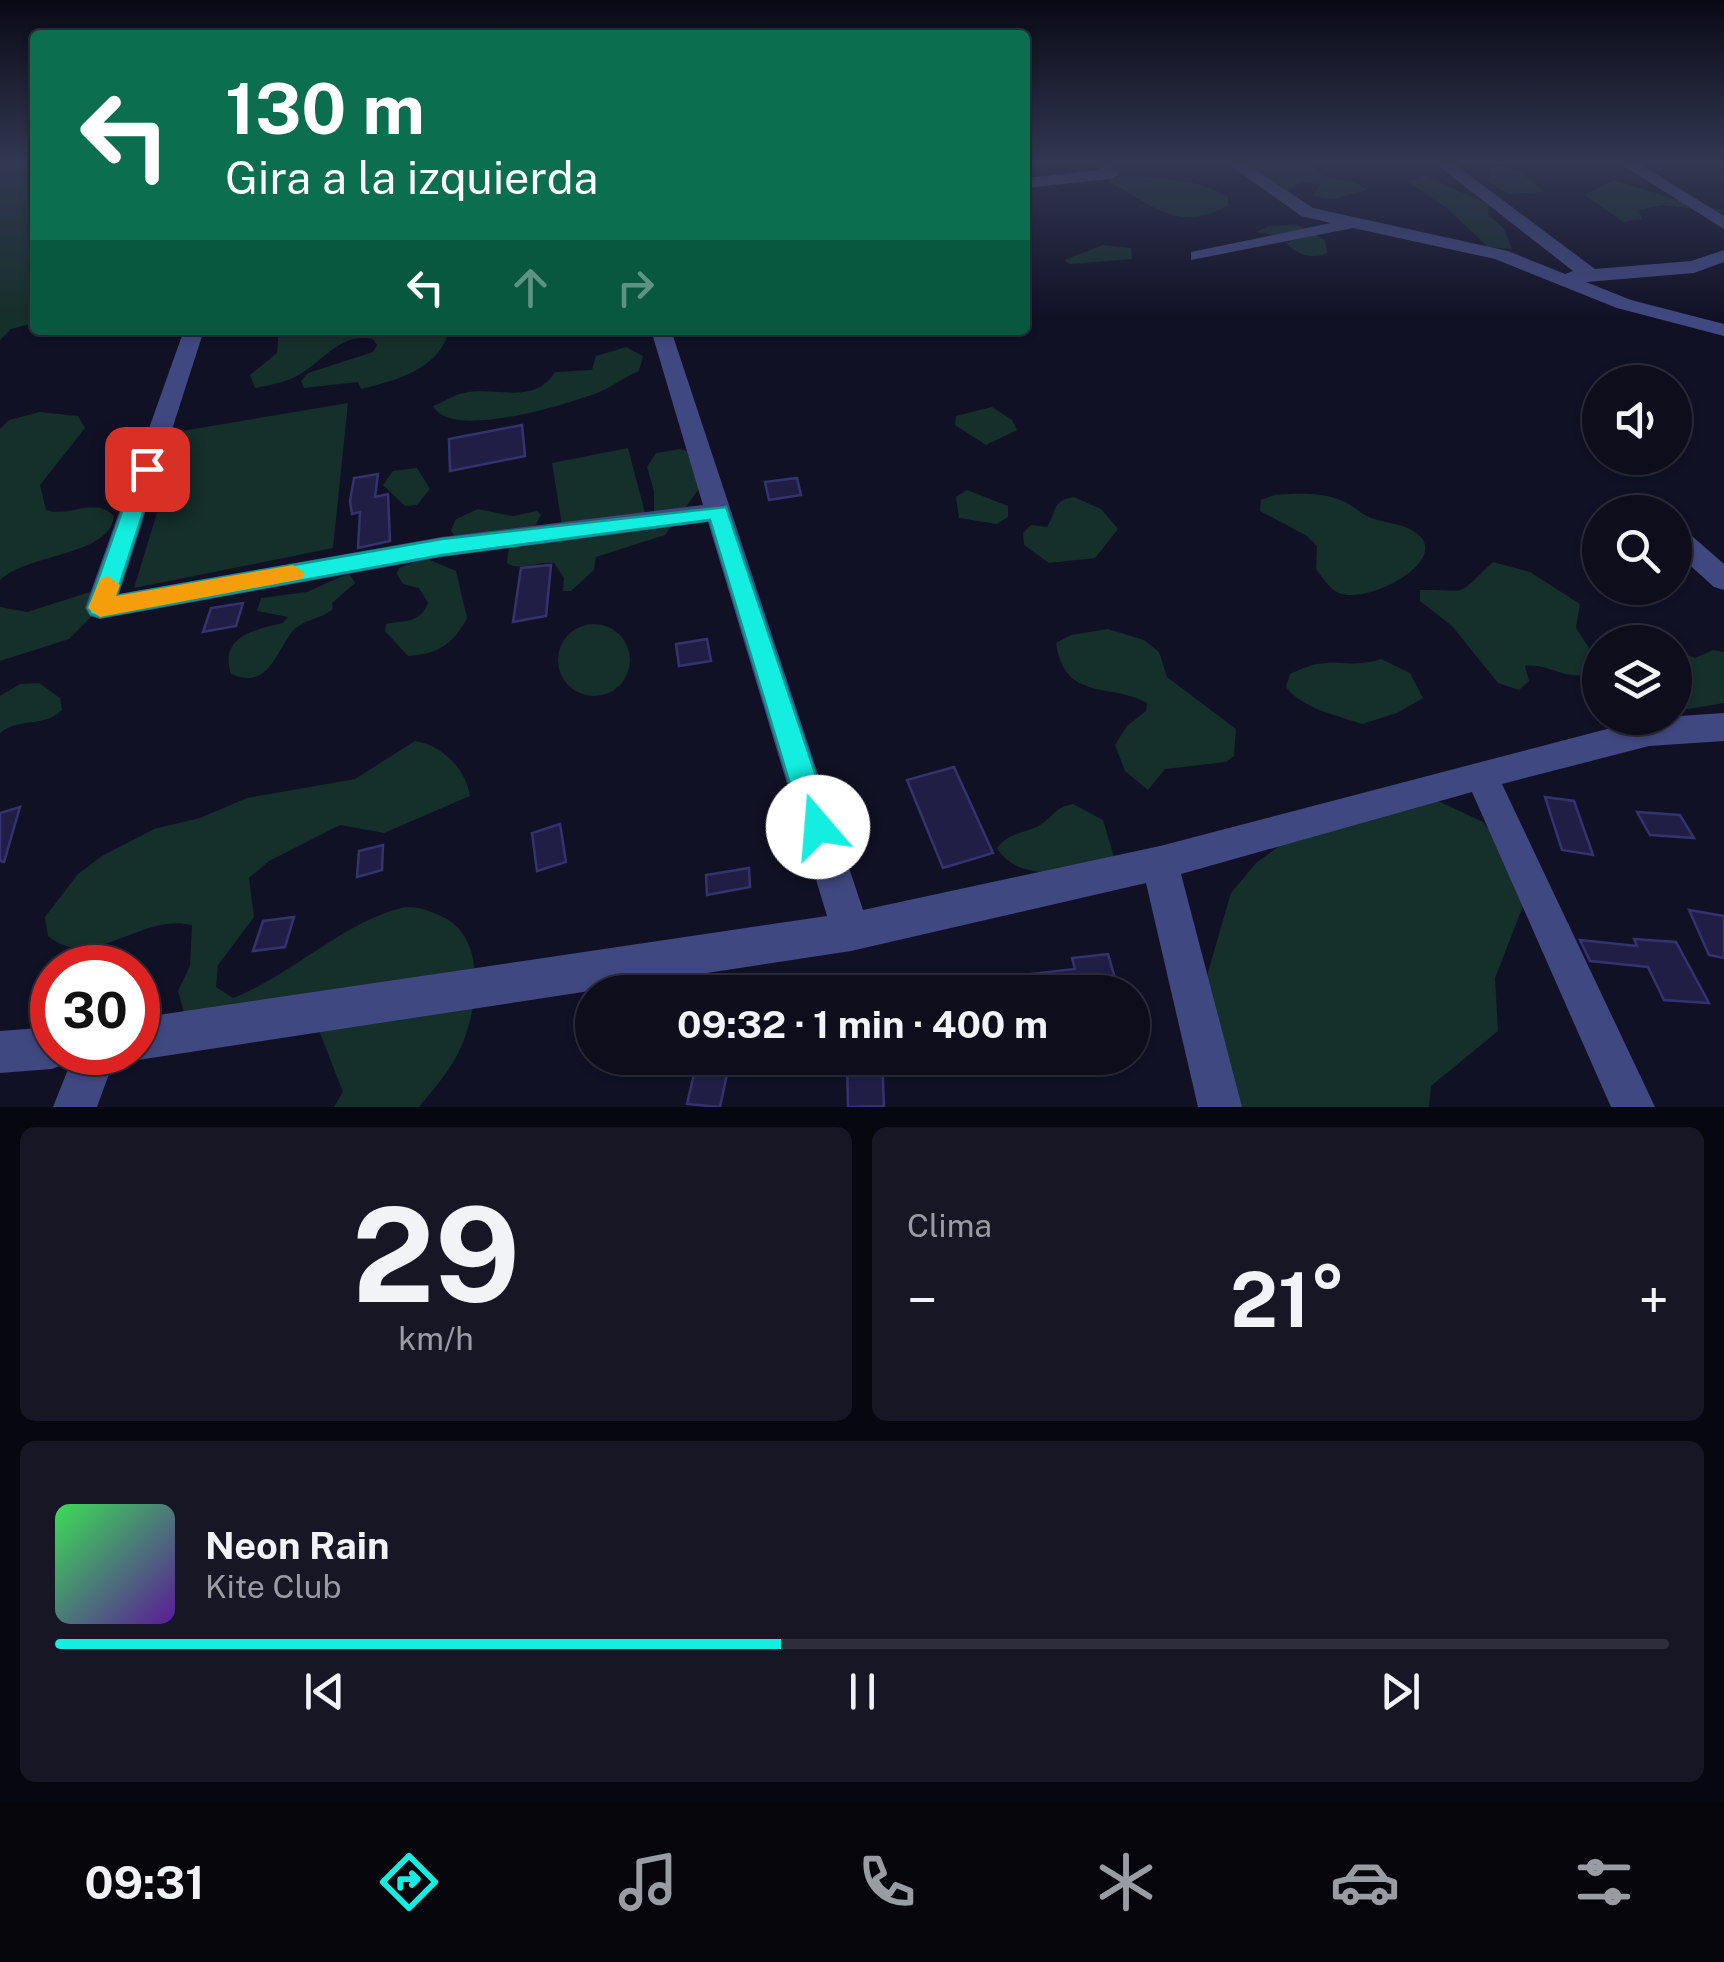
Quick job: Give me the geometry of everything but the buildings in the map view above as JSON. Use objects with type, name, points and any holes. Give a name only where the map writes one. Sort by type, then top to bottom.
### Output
[{"type":"street","points":[[1325,215],[1501,256],[1624,304],[1724,330]]},
{"type":"street","points":[[1512,215],[1592,276]]},
{"type":"street","points":[[1198,256],[1358,223]]},
{"type":"street","points":[[1556,279],[1694,267],[1724,256]]},
{"type":"street","points":[[192,335],[100,608],[442,547],[718,512]]},
{"type":"street","points":[[662,335],[851,932]]},
{"type":"street","points":[[1692,552],[1724,580]]},
{"type":"street","points":[[160,1036],[851,932],[1160,862],[1649,732],[1724,726]]},
{"type":"street","points":[[1482,777],[1633,1107]]},
{"type":"street","points":[[1160,862],[1220,1107]]},
{"type":"street","points":[[0,1052],[30,1050]]},
{"type":"street","points":[[75,1107],[87,1075]]},
{"type":"green space","points":[[0,215],[30,215],[30,324],[11,329],[0,340]]},
{"type":"green space","points":[[1454,215],[1489,215],[1504,229],[1512,249],[1488,247]]},
{"type":"green space","points":[[1613,215],[1641,215],[1642,219],[1623,222]]},
{"type":"green space","points":[[1297,225],[1325,240],[1327,253],[1305,255],[1286,243],[1295,239],[1256,232],[1269,226]]},
{"type":"green space","points":[[1103,245],[1131,248],[1132,259],[1070,264],[1064,260]]},
{"type":"green space","points":[[279,335],[448,335],[434,357],[413,372],[361,389],[358,382],[304,388],[301,381],[308,373],[373,352],[377,345],[373,339],[343,343],[291,379],[255,388],[250,375],[277,353]]},
{"type":"green space","points":[[626,347],[643,356],[639,371],[597,393],[561,405],[485,420],[444,416],[433,406],[464,393],[537,389],[555,372],[592,370],[596,356]]},
{"type":"green space","points":[[348,403],[333,548],[134,588],[182,431]]},
{"type":"green space","points":[[992,407],[1012,420],[1017,430],[986,445],[955,425],[956,416]]},
{"type":"green space","points":[[40,412],[78,416],[85,428],[40,485],[46,510],[63,512],[90,507],[107,510],[114,516],[99,539],[29,564],[0,580],[0,429],[9,420]]},
{"type":"green space","points":[[628,448],[645,513],[563,531],[552,463]]},
{"type":"green space","points":[[687,451],[699,489],[665,535],[596,557],[594,570],[571,591],[563,591],[564,578],[554,563],[518,567],[507,563],[509,546],[654,511],[654,491],[647,467],[656,453]]},
{"type":"green space","points":[[417,468],[430,489],[417,505],[405,506],[383,485],[393,471]]},
{"type":"green space","points":[[967,490],[1008,506],[1008,517],[997,524],[959,518],[956,497]]},
{"type":"green space","points":[[1274,495],[1335,498],[1369,517],[1409,529],[1420,536],[1425,547],[1422,559],[1412,570],[1382,588],[1365,594],[1337,592],[1316,569],[1317,546],[1307,536],[1260,511],[1261,500]]},
{"type":"green space","points":[[1074,497],[1101,509],[1118,529],[1095,558],[1049,563],[1024,545],[1023,533],[1031,525],[1047,527],[1058,504]]},
{"type":"green space","points":[[478,509],[513,516],[537,511],[541,515],[535,526],[456,539],[451,530],[456,519]]},
{"type":"green space","points":[[425,558],[456,571],[467,618],[444,646],[408,656],[385,631],[386,624],[411,620],[425,610],[428,603],[419,588],[403,584],[397,574],[399,568]]},
{"type":"green space","points":[[1493,562],[1530,572],[1580,604],[1576,628],[1582,637],[1582,675],[1525,666],[1529,681],[1519,690],[1498,683],[1452,626],[1420,601],[1420,590],[1456,591]]},
{"type":"green space","points":[[349,573],[355,583],[332,603],[333,609],[295,629],[262,674],[243,678],[231,674],[230,651],[235,643],[251,632],[283,623],[288,617],[257,611],[261,598],[307,592]]},
{"type":"green space","points":[[90,592],[94,614],[69,639],[0,661],[0,607],[27,612]]},
{"type":"green space","points":[[594,624],[619,635],[630,660],[619,685],[594,696],[569,685],[558,660],[569,635]]},
{"type":"green space","points":[[1108,629],[1144,640],[1159,652],[1167,677],[1236,729],[1234,756],[1226,762],[1165,769],[1148,790],[1125,771],[1115,745],[1127,726],[1146,711],[1147,703],[1078,682],[1061,662],[1056,643],[1071,635]]},
{"type":"green space","points":[[1713,650],[1724,652],[1724,703],[1692,708],[1692,657]]},
{"type":"green space","points":[[1381,659],[1410,673],[1423,698],[1397,713],[1362,724],[1311,706],[1286,687],[1290,674],[1317,664]]},
{"type":"green space","points":[[39,683],[60,698],[62,710],[47,719],[15,725],[0,733],[0,696],[20,684]]},
{"type":"green space","points":[[415,741],[434,747],[451,760],[464,777],[470,796],[384,833],[340,825],[269,861],[249,878],[254,917],[218,965],[216,987],[233,998],[358,925],[401,908],[418,908],[445,918],[460,930],[469,946],[474,965],[473,1008],[461,1048],[419,1107],[334,1107],[343,1092],[318,1028],[189,1030],[178,991],[190,966],[192,925],[154,926],[99,945],[63,945],[48,936],[45,917],[78,874],[102,856],[154,829],[200,818],[247,798],[355,779]]},
{"type":"green space","points":[[1434,799],[1483,822],[1513,863],[1523,906],[1495,978],[1498,1031],[1431,1086],[1429,1107],[1225,1107],[1206,979],[1231,893],[1256,863],[1283,843]]},
{"type":"green space","points":[[1073,804],[1103,820],[1115,860],[1068,870],[1035,871],[1020,868],[997,848],[1007,839],[1040,825]]},
{"type":"slow traffic","points":[[108,585],[100,608],[293,573]]},
{"type":"route","points":[[147,469],[100,608],[442,547],[718,512],[818,827]]}]
